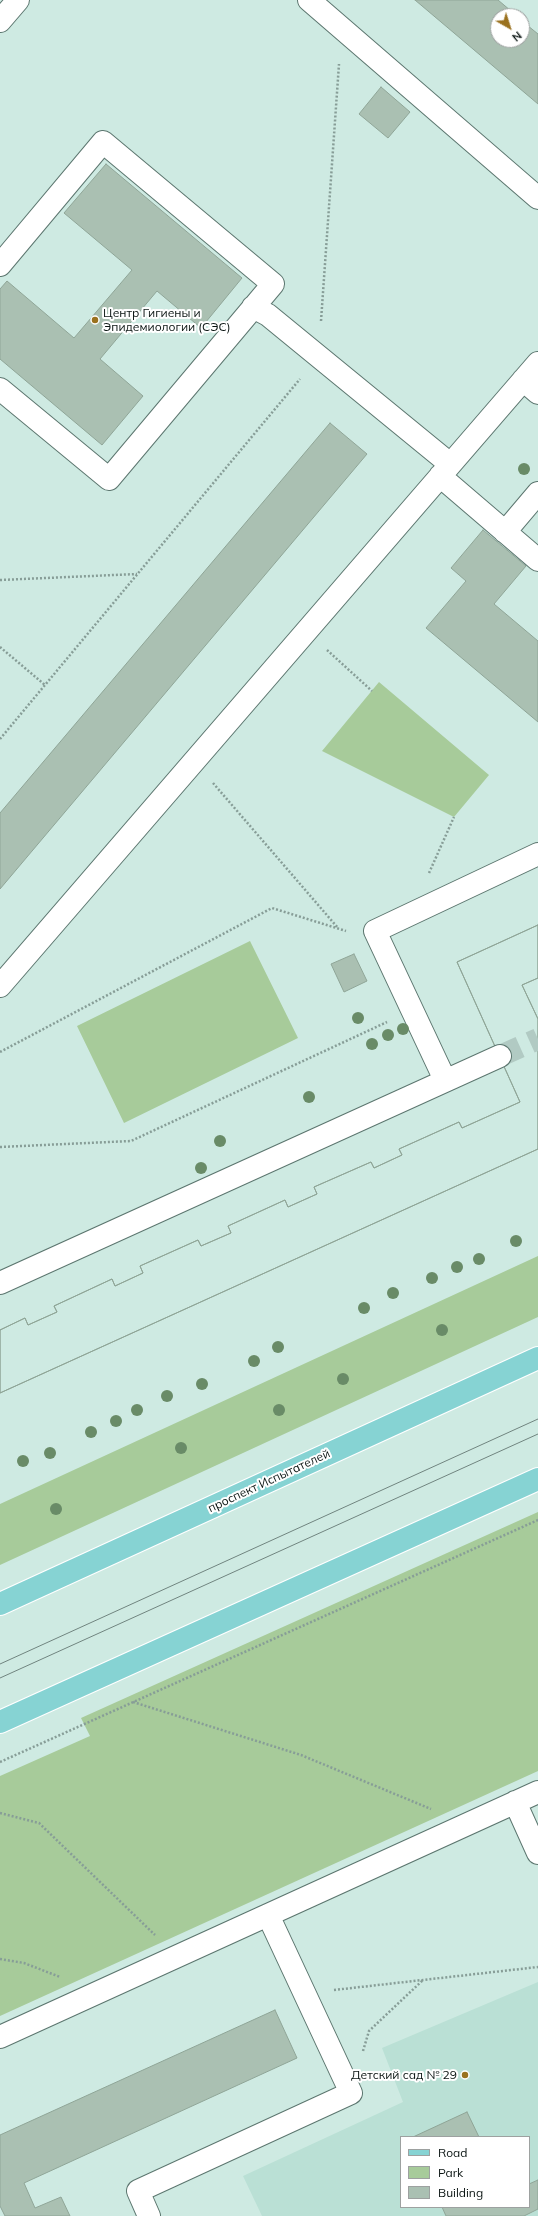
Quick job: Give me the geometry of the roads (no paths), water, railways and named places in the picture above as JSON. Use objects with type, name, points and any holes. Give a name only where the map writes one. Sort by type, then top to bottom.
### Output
[{"type":"main road","name":"проспект Испытателей","points":[[0,1604],[538,1358]]},
{"type":"main road","points":[[0,1722],[538,1479]]},
{"type":"street","points":[[0,21],[18,0]]},
{"type":"street","points":[[310,0],[538,198]]},
{"type":"street","points":[[0,265],[103,142],[273,284],[109,479],[0,389]]},
{"type":"street","points":[[253,307],[268,315],[319,356],[445,470],[505,532],[538,560]]},
{"type":"street","points":[[0,986],[445,470],[531,386],[538,363]]},
{"type":"street","points":[[505,532],[538,493]]},
{"type":"street","points":[[445,1080],[375,931],[538,854]]},
{"type":"street","points":[[0,1283],[500,1056]]},
{"type":"street","points":[[0,2037],[538,1792]]},
{"type":"street","points":[[515,1802],[538,1853]]},
{"type":"street","points":[[149,2216],[138,2191],[351,2093],[268,1915]]},
{"type":"tunnel","points":[[500,1056],[538,1039]]},
{"type":"tram line","points":[[0,1664],[538,1419]]},
{"type":"tram line","points":[[0,1678],[538,1434]]},
{"type":"place","name":"Центр Гигиены и Эпидемиологии (СЭС)","points":[[95,320]]},
{"type":"place","name":"Детский сад № 29","points":[[465,2075]]}]
